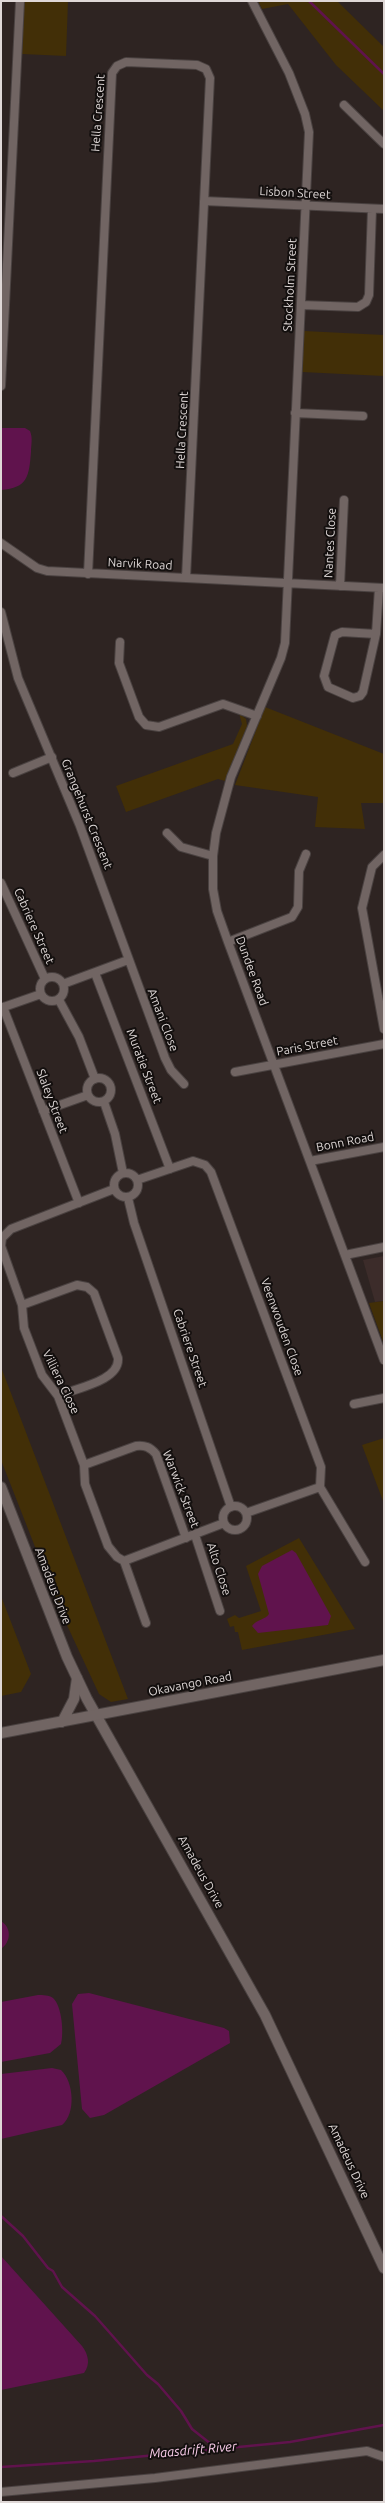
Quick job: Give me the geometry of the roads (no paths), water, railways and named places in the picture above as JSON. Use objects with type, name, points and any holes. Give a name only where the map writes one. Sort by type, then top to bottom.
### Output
[{"type":"street","points":[[1,386],[20,1]]},
{"type":"street","name":"Stockholm Street","points":[[252,1],[289,73],[307,120],[309,132],[287,583]]},
{"type":"street","name":"Hella Crescent","points":[[88,574],[111,77],[114,69],[120,64],[126,62],[197,65],[208,72],[210,78],[186,578]]},
{"type":"street","points":[[344,105],[384,144]]},
{"type":"street","name":"Lisbon Street","points":[[204,201],[384,209]]},
{"type":"street","points":[[300,305],[358,307],[366,302],[369,295],[372,209]]},
{"type":"street","points":[[296,413],[363,416]]},
{"type":"street","name":"Nantes Close","points":[[340,586],[344,500]]},
{"type":"street","name":"Narvik Road","points":[[1,543],[40,570],[88,574],[382,588]]},
{"type":"street","name":"Dundee Road","points":[[287,583],[283,654],[227,791],[213,856],[215,900],[228,942],[384,1360]]},
{"type":"street","points":[[376,634],[342,632],[335,635],[324,676],[328,687],[349,697],[360,696],[364,688],[376,634],[382,588]]},
{"type":"street","name":"Grangehurst Crescent","points":[[1,612],[18,678],[52,757],[100,878],[125,944],[128,960]]},
{"type":"street","points":[[120,642],[119,663],[139,717],[146,725],[159,727],[223,704],[257,716]]},
{"type":"street","points":[[12,772],[52,757]]},
{"type":"street","points":[[167,833],[181,847],[213,856]]},
{"type":"street","points":[[228,942],[286,921],[294,915],[298,907],[299,870],[306,854]]},
{"type":"street","points":[[384,855],[372,867],[362,908],[384,1029]]},
{"type":"street","name":"Cabriere Street","points":[[1,883],[45,979]]},
{"type":"street","points":[[63,984],[128,960]]},
{"type":"street","name":"Amani Close","points":[[128,960],[165,1058],[171,1070],[184,1084]]},
{"type":"street","name":"Muratie Street","points":[[95,973],[170,1169]]},
{"type":"street","points":[[55,977],[63,984],[63,994],[59,1000],[47,1001],[41,994],[41,984],[45,979],[55,977]]},
{"type":"street","points":[[2,1007],[41,994]]},
{"type":"street","points":[[59,1000],[79,1037],[95,1079]]},
{"type":"street","name":"Slaley Street","points":[[2,1007],[79,1203]]},
{"type":"street","name":"Paris Street","points":[[235,1072],[384,1044]]},
{"type":"street","points":[[95,1079],[105,1080],[110,1085],[111,1093],[104,1102],[94,1102],[88,1095],[88,1085],[95,1079]]},
{"type":"street","points":[[43,1111],[88,1095]]},
{"type":"street","points":[[104,1102],[115,1134],[123,1173]]},
{"type":"street","name":"Bonn Road","points":[[310,1161],[384,1147]]},
{"type":"street","name":"Veenwouden Close","points":[[137,1180],[193,1161],[205,1165],[211,1172],[321,1467],[320,1487]]},
{"type":"street","points":[[123,1173],[131,1174],[137,1180],[136,1191],[128,1198],[121,1197],[114,1189],[114,1181],[123,1173]]},
{"type":"street","name":"Villiera Close","points":[[114,1189],[11,1229],[2,1238],[3,1253],[22,1305],[24,1328],[42,1375],[58,1396],[84,1465],[85,1484],[108,1546],[117,1557],[124,1561],[146,1623]]},
{"type":"street","name":"Cabriere Street","points":[[128,1198],[134,1223],[231,1506]]},
{"type":"street","points":[[345,1255],[384,1247]]},
{"type":"street","points":[[22,1305],[77,1285],[87,1287],[94,1293],[118,1358],[118,1367],[110,1376],[58,1396]]},
{"type":"street","points":[[354,1404],[384,1398]]},
{"type":"street","name":"Warwick Street","points":[[84,1465],[136,1446],[142,1445],[152,1449],[156,1454],[186,1538]]},
{"type":"street","name":"Amadeus Drive","points":[[1,1487],[77,1678],[96,1715],[265,2015],[384,2268]]},
{"type":"street","points":[[246,1513],[320,1487],[365,1562]]},
{"type":"street","points":[[231,1506],[241,1508],[246,1513],[247,1521],[240,1530],[231,1530],[224,1523],[224,1513],[231,1506]]},
{"type":"street","points":[[124,1561],[224,1523]]},
{"type":"street","name":"Alto Close","points":[[195,1535],[220,1611]]},
{"type":"street","name":"Okavango Road","points":[[1,1733],[384,1660]]},
{"type":"street","points":[[62,1722],[74,1699],[77,1678]]},
{"type":"street","points":[[1,2492],[155,2478],[367,2451],[384,2457]]},
{"type":"waterway","points":[[309,1],[384,74]]},
{"type":"waterway","points":[[1,2216],[23,2236],[48,2268],[53,2271],[62,2287],[95,2316],[147,2375],[158,2384],[181,2411],[192,2429],[216,2448]]},
{"type":"waterway","name":"Maasdrift River","points":[[1,2467],[94,2461],[290,2442],[384,2425]]}]
